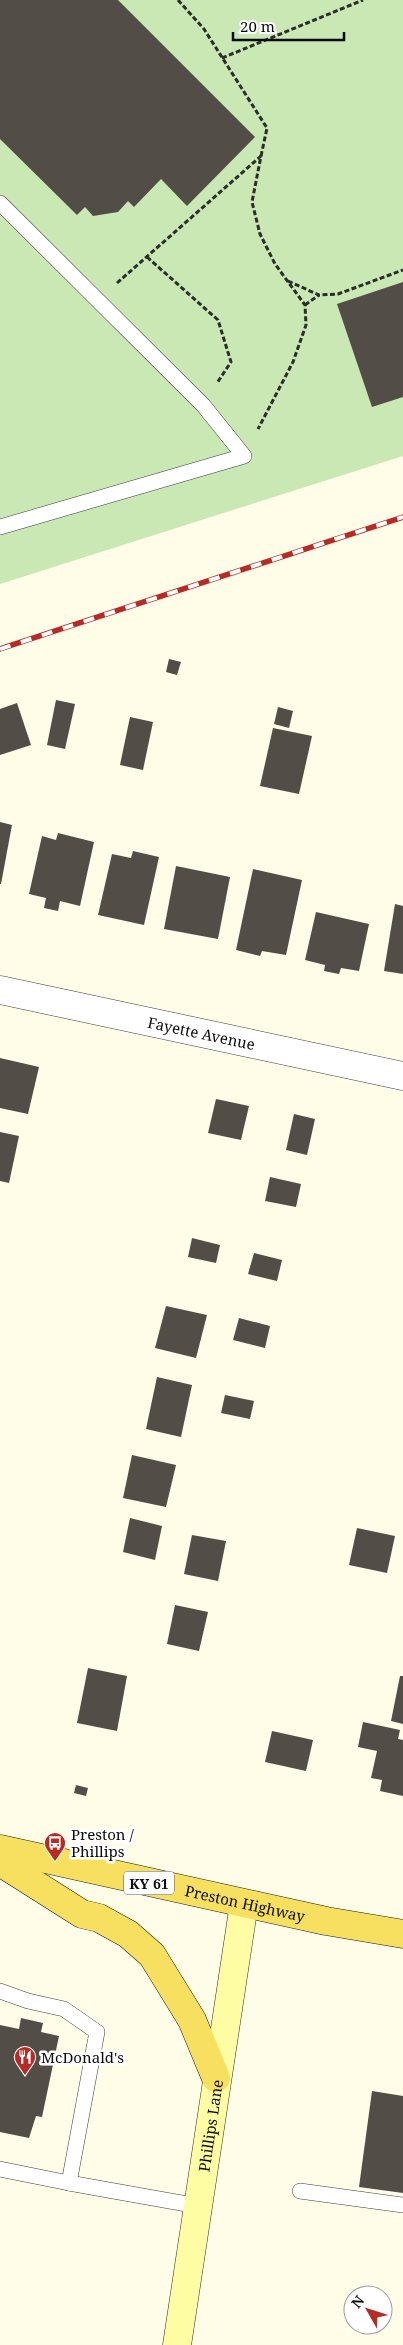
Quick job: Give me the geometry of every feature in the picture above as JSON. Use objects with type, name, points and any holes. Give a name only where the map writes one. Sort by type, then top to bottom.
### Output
[{"type":"main road","name":"Preston Highway","points":[[0,1850],[244,1904],[403,1934]]},
{"type":"main road","points":[[0,1862],[82,1914],[99,1918],[128,1934],[152,1955],[192,2020],[216,2078]]},
{"type":"main road","name":"Phillips Lane","points":[[177,2345],[216,2078],[244,1904]]},
{"type":"street","name":"Fayette Avenue","points":[[0,990],[403,1076]]},
{"type":"lane","points":[[0,203],[203,405],[244,456],[1,526]]},
{"type":"lane","points":[[0,1991],[64,2009],[98,2032],[86,2080],[69,2183]]},
{"type":"lane","points":[[0,2169],[198,2206]]},
{"type":"lane","points":[[300,2191],[403,2205]]},
{"type":"path","points":[[178,0],[204,29],[267,128],[252,202],[260,234],[275,264],[305,305],[306,325],[293,362],[244,456]]},
{"type":"path","points":[[222,58],[363,0]]},
{"type":"path","points":[[97,300],[261,156]]},
{"type":"path","points":[[146,257],[218,320],[231,362],[203,405]]},
{"type":"path","points":[[286,280],[319,294],[338,294],[403,270]]},
{"type":"path","points":[[305,305],[319,294]]},
{"type":"green space","points":[[0,0],[403,0],[403,456],[0,584]]},
{"type":"building","points":[[0,0],[118,0],[255,137],[187,206],[161,179],[134,207],[128,201],[118,212],[93,216],[85,207],[77,215],[0,139]]},
{"type":"building","points":[[403,282],[403,397],[372,407],[337,304]]},
{"type":"building","points":[[169,659],[181,662],[177,675],[166,672]]},
{"type":"building","points":[[56,700],[75,704],[65,749],[47,745]]},
{"type":"building","points":[[17,703],[31,745],[0,755],[0,709]]},
{"type":"building","points":[[278,707],[293,711],[289,728],[274,724]]},
{"type":"building","points":[[130,717],[153,722],[143,770],[120,765]]},
{"type":"building","points":[[273,728],[312,736],[299,794],[260,786]]},
{"type":"building","points":[[0,822],[12,825],[1,884],[0,884]]},
{"type":"building","points":[[58,833],[94,842],[80,906],[60,901],[58,911],[44,908],[46,898],[29,894],[42,836],[56,840]]},
{"type":"building","points":[[133,851],[159,857],[144,925],[98,915],[112,854],[131,858]]},
{"type":"building","points":[[176,866],[230,877],[218,939],[164,929]]},
{"type":"building","points":[[253,869],[302,880],[286,955],[262,951],[260,956],[236,950]]},
{"type":"building","points":[[395,904],[403,906],[403,974],[384,971]]},
{"type":"building","points":[[316,912],[369,924],[359,971],[341,968],[339,974],[324,971],[325,965],[305,960]]},
{"type":"building","points":[[0,1058],[39,1067],[28,1114],[0,1108]]},
{"type":"building","points":[[216,1099],[249,1106],[241,1140],[208,1133]]},
{"type":"building","points":[[294,1114],[315,1119],[307,1155],[286,1150]]},
{"type":"building","points":[[0,1132],[19,1136],[9,1183],[0,1181]]},
{"type":"building","points":[[270,1177],[301,1184],[296,1207],[265,1201]]},
{"type":"building","points":[[192,1238],[220,1245],[216,1263],[188,1257]]},
{"type":"building","points":[[254,1253],[282,1260],[277,1281],[248,1274]]},
{"type":"building","points":[[166,1306],[207,1315],[196,1358],[155,1348]]},
{"type":"building","points":[[239,1318],[270,1326],[265,1348],[233,1340]]},
{"type":"building","points":[[157,1377],[192,1385],[181,1437],[146,1429]]},
{"type":"building","points":[[225,1395],[254,1401],[250,1419],[221,1413]]},
{"type":"building","points":[[132,1455],[176,1465],[166,1507],[123,1498]]},
{"type":"building","points":[[130,1518],[162,1526],[155,1560],[123,1552]]},
{"type":"building","points":[[357,1528],[395,1536],[387,1573],[349,1565]]},
{"type":"building","points":[[192,1535],[226,1541],[218,1581],[184,1574]]},
{"type":"building","points":[[175,1605],[208,1612],[199,1651],[167,1644]]},
{"type":"building","points":[[88,1668],[127,1676],[117,1731],[77,1723]]},
{"type":"building","points":[[400,1676],[403,1676],[403,1724],[391,1721]]},
{"type":"building","points":[[363,1722],[400,1730],[398,1739],[403,1740],[403,1796],[380,1791],[382,1780],[371,1778],[377,1751],[358,1747]]},
{"type":"building","points":[[272,1731],[313,1740],[306,1771],[265,1762]]},
{"type":"building","points":[[76,1785],[88,1788],[86,1796],[74,1793]]},
{"type":"building","name":"McDonald's","points":[[21,2018],[43,2023],[41,2032],[59,2036],[42,2117],[36,2116],[29,2138],[0,2132],[0,2025],[19,2029]]},
{"type":"building","points":[[372,2091],[403,2096],[403,2193],[359,2187]]},
{"type":"railway","points":[[0,649],[403,517]]},
{"type":"place","name":"Preston / Phillips","points":[[55,1862]]},
{"type":"place","name":"McDonald's","points":[[25,2076]]}]
